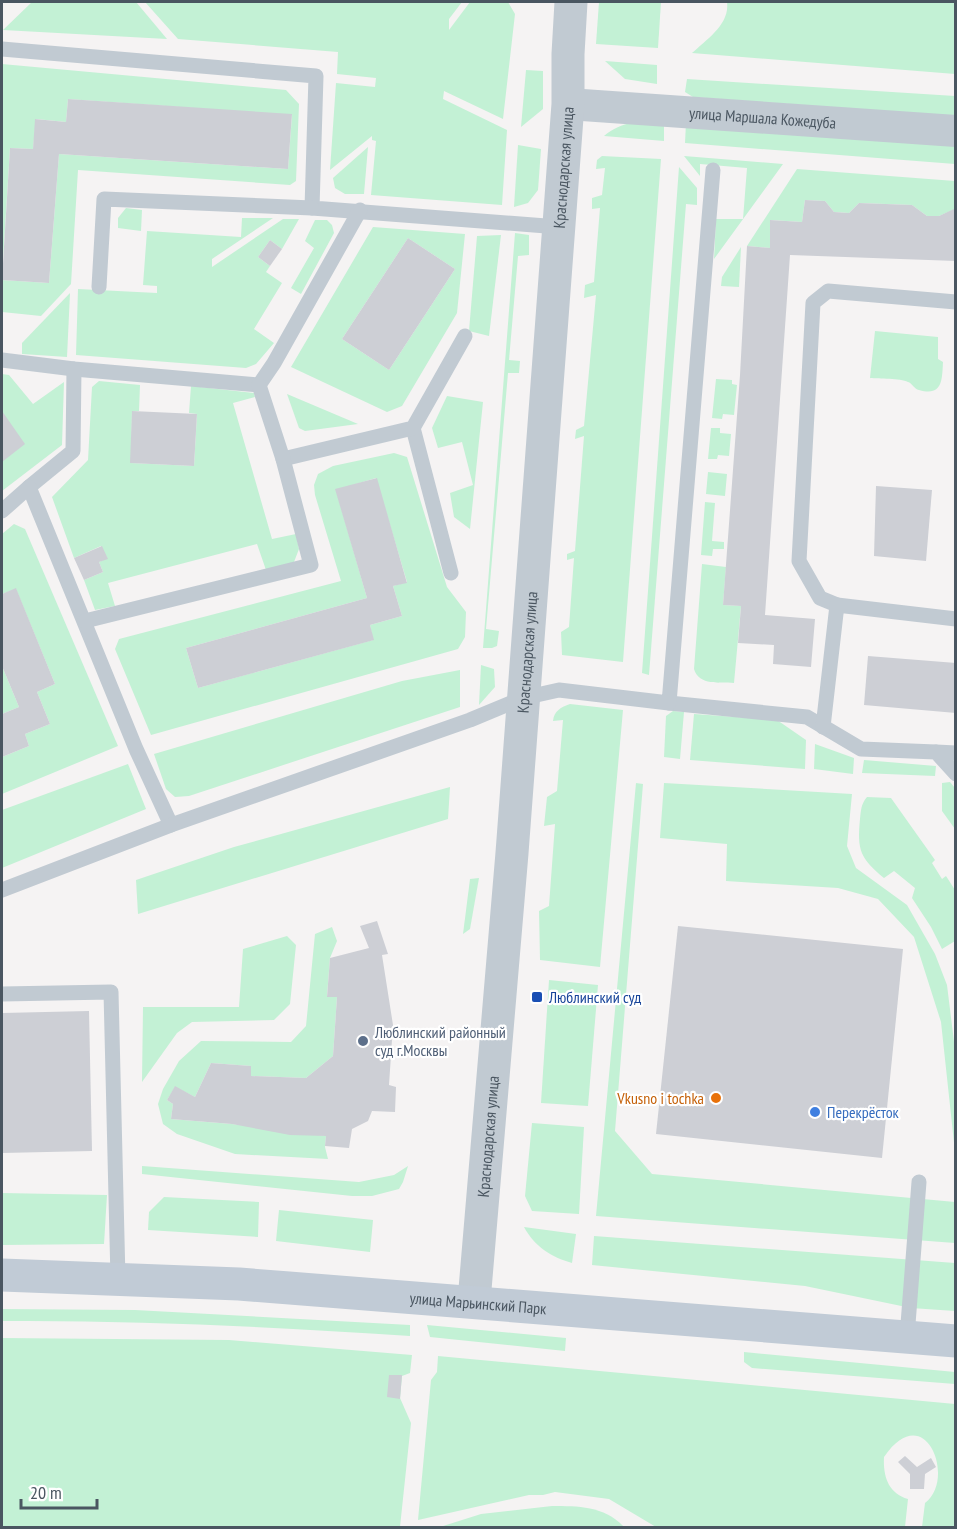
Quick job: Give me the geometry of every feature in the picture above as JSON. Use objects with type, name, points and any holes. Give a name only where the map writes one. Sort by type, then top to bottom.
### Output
[{"type":"main road","name":"улица Марьинский Парк","points":[[2,1275],[239,1284],[956,1341]]},
{"type":"street","name":"Краснодарская улица","points":[[474,1301],[559,227],[568,104],[571,2]]},
{"type":"street","name":"улица Маршала Кожедуба","points":[[568,104],[956,131]]},
{"type":"lane","points":[[2,49],[316,76],[312,207]]},
{"type":"lane","points":[[669,703],[713,170]]},
{"type":"lane","points":[[99,287],[104,200],[312,207],[559,227]]},
{"type":"lane","points":[[259,385],[274,363],[360,210]]},
{"type":"lane","points":[[956,302],[828,291],[813,303],[799,561],[820,598],[837,605],[956,619]]},
{"type":"lane","points":[[452,573],[413,428],[465,336]]},
{"type":"lane","points":[[2,360],[74,369],[259,385]]},
{"type":"lane","points":[[2,511],[73,451],[74,369]]},
{"type":"lane","points":[[85,621],[311,565],[283,459],[259,385]]},
{"type":"lane","points":[[283,459],[413,428]]},
{"type":"lane","points":[[29,487],[136,749],[171,825]]},
{"type":"lane","points":[[823,727],[837,605]]},
{"type":"lane","points":[[2,890],[171,825],[470,720],[523,698],[560,690],[807,717],[861,749],[956,753]]},
{"type":"lane","points":[[936,752],[956,774]]},
{"type":"lane","points":[[2,994],[111,992],[118,1279]]},
{"type":"lane","points":[[907,1336],[919,1182]]},
{"type":"green space","points":[[32,2],[136,2],[167,39],[3,30]]},
{"type":"green space","points":[[145,2],[462,2],[449,19],[449,30],[470,2],[508,2],[515,14],[503,119],[444,91],[443,99],[507,130],[502,205],[371,195],[376,141],[372,140],[372,136],[330,170],[336,83],[375,87],[376,78],[337,74],[338,52],[178,39]]},
{"type":"green space","points":[[599,2],[661,2],[658,48],[596,44]]},
{"type":"green space","points":[[727,2],[955,2],[955,74],[692,53],[721,24],[727,10]]},
{"type":"green space","points":[[605,61],[657,65],[657,84],[625,79]]},
{"type":"green space","points":[[2,64],[286,90],[299,104],[296,181],[290,185],[78,170],[71,284],[41,316],[2,312],[2,280],[49,283],[59,154],[288,169],[292,115],[68,99],[66,122],[36,119],[33,149],[10,148],[2,276]]},
{"type":"green space","points":[[526,70],[543,71],[543,109],[521,127]]},
{"type":"green space","points":[[687,79],[955,96],[955,116],[693,97],[685,92]]},
{"type":"green space","points":[[664,120],[664,141],[604,136],[625,125]]},
{"type":"green space","points":[[686,123],[955,144],[955,164],[685,143]]},
{"type":"green space","points":[[518,145],[541,149],[538,190],[528,203],[514,207]]},
{"type":"green space","points":[[368,147],[364,194],[345,194],[335,188],[333,178]]},
{"type":"green space","points":[[602,156],[661,159],[623,662],[562,655],[561,632],[569,627],[574,558],[567,560],[567,554],[575,551],[584,436],[575,439],[576,430],[584,426],[596,295],[584,298],[585,285],[594,282],[600,208],[592,209],[592,198],[602,195],[605,168],[596,169],[597,160]]},
{"type":"green space","points":[[684,156],[783,164],[714,259],[716,219],[743,219],[747,168],[700,164],[700,176]]},
{"type":"green space","points":[[679,167],[697,188],[697,205],[686,204],[649,675],[642,673]]},
{"type":"green space","points":[[797,169],[955,181],[955,209],[939,216],[927,216],[912,205],[859,203],[849,213],[834,212],[825,201],[805,200],[802,222],[771,220],[770,248],[747,246]]},
{"type":"green space","points":[[126,208],[142,210],[141,231],[118,228],[118,218]]},
{"type":"green space","points":[[242,218],[273,218],[212,259],[212,267],[283,219],[299,219],[282,249],[270,240],[258,257],[270,266],[266,272],[282,283],[254,329],[274,343],[256,364],[246,368],[76,355],[78,289],[157,293],[157,286],[143,285],[147,231],[241,237]]},
{"type":"green space","points":[[315,220],[327,220],[332,225],[334,233],[301,294],[291,288],[314,248],[305,241]]},
{"type":"green space","points":[[373,227],[465,234],[457,313],[402,406],[387,412],[291,367]],"holes":[[[408,238],[455,269],[389,370],[342,339]]]},
{"type":"green space","points":[[515,233],[529,235],[529,255],[518,256],[509,360],[520,361],[519,373],[508,373],[486,629],[499,631],[497,646],[483,648]]},
{"type":"green space","points":[[501,235],[489,336],[469,331],[477,236]]},
{"type":"green space","points":[[741,247],[739,287],[721,286],[722,277]]},
{"type":"green space","points":[[70,293],[67,357],[22,354],[22,343]]},
{"type":"green space","points":[[875,331],[938,337],[938,359],[943,362],[940,385],[937,389],[927,392],[904,381],[870,378]]},
{"type":"green space","points":[[2,374],[9,375],[33,404],[64,382],[62,445],[2,491]]},
{"type":"green space","points":[[716,379],[732,380],[732,384],[737,385],[734,415],[723,414],[722,419],[712,418]]},
{"type":"green space","points":[[99,381],[140,385],[139,411],[132,411],[131,463],[194,466],[197,414],[189,413],[191,386],[254,393],[255,397],[233,403],[272,539],[296,534],[299,549],[294,562],[266,570],[257,544],[108,583],[115,606],[95,610],[84,580],[103,572],[99,562],[107,558],[101,546],[74,558],[52,497],[88,460],[92,387]]},
{"type":"green space","points":[[287,394],[358,424],[305,431],[299,428]]},
{"type":"green space","points":[[447,396],[483,402],[470,529],[454,517],[450,493],[473,485],[462,442],[438,448],[432,428]]},
{"type":"green space","points":[[711,428],[720,428],[720,433],[731,434],[729,456],[718,455],[717,459],[708,459]]},
{"type":"green space","points":[[394,453],[407,457],[447,587],[466,612],[465,637],[458,649],[151,735],[115,649],[119,639],[341,581],[314,485],[318,474],[333,466]],"holes":[[[376,478],[407,582],[393,586],[402,616],[370,625],[373,640],[198,688],[186,648],[367,598],[336,490]]]},
{"type":"green space","points":[[708,472],[727,474],[725,496],[706,494]]},
{"type":"green space","points":[[705,502],[715,503],[712,541],[724,542],[724,549],[713,549],[712,556],[701,555]]},
{"type":"green space","points":[[14,524],[25,529],[118,746],[2,794],[2,757],[29,746],[25,734],[50,724],[37,692],[55,684],[16,589],[2,594],[2,534]]},
{"type":"green space","points":[[702,564],[726,567],[723,605],[741,606],[734,683],[705,681],[694,669]]},
{"type":"green space","points":[[481,665],[494,669],[495,687],[479,705]]},
{"type":"green space","points":[[2,666],[19,707],[2,714]]},
{"type":"green space","points":[[460,670],[460,707],[189,796],[175,797],[166,789],[154,754],[402,681]]},
{"type":"green space","points":[[570,704],[623,710],[600,967],[540,960],[539,911],[549,906],[555,824],[544,826],[547,797],[557,791],[563,720],[553,721],[558,710]]},
{"type":"green space","points":[[673,711],[684,712],[680,759],[664,757],[666,716]]},
{"type":"green space","points":[[694,714],[777,720],[806,740],[805,769],[690,760]]},
{"type":"green space","points":[[815,744],[854,758],[853,774],[814,769]]},
{"type":"green space","points":[[864,760],[936,766],[935,776],[862,773]]},
{"type":"green space","points":[[128,764],[146,809],[2,868],[2,810]]},
{"type":"green space","points":[[950,782],[955,788],[955,829],[942,811],[942,783]]},
{"type":"green space","points":[[636,783],[643,784],[615,1131],[652,1174],[955,1202],[955,1243],[596,1216]]},
{"type":"green space","points":[[664,783],[852,794],[847,846],[856,868],[907,905],[935,954],[947,985],[956,1058],[955,1152],[941,1022],[914,937],[878,899],[838,888],[726,881],[727,844],[660,838]]},
{"type":"green space","points":[[450,787],[448,819],[138,914],[136,880],[234,847]]},
{"type":"green space","points":[[867,797],[891,798],[935,860],[932,863],[942,879],[946,876],[955,890],[955,941],[942,949],[912,898],[915,888],[894,871],[884,878],[870,865],[862,853],[859,838],[860,819],[862,805]]},
{"type":"green space","points":[[479,878],[470,929],[463,934],[470,879]]},
{"type":"green space","points":[[332,927],[337,941],[330,958],[327,996],[337,997],[333,1056],[306,1078],[251,1076],[251,1066],[211,1063],[195,1097],[175,1087],[167,1100],[173,1104],[171,1119],[326,1136],[325,1147],[328,1159],[235,1154],[177,1134],[163,1124],[158,1104],[163,1089],[179,1061],[201,1041],[291,1042],[306,1026],[315,934]]},
{"type":"green space","points":[[287,936],[296,945],[290,1004],[274,1020],[192,1022],[177,1033],[142,1082],[143,1007],[239,1007],[243,949]]},
{"type":"green space","points":[[549,980],[598,985],[588,1106],[541,1103]]},
{"type":"green space","points":[[532,1123],[584,1127],[579,1214],[532,1211],[525,1196]]},
{"type":"green space","points":[[142,1166],[359,1182],[394,1175],[408,1166],[399,1189],[372,1196],[352,1196],[142,1174]]},
{"type":"green space","points":[[2,1193],[107,1195],[104,1244],[2,1245]]},
{"type":"green space","points":[[164,1197],[259,1202],[258,1237],[148,1230],[149,1212]]},
{"type":"green space","points":[[279,1210],[373,1220],[370,1252],[276,1241]]},
{"type":"green space","points":[[524,1227],[576,1234],[572,1263],[544,1250]]},
{"type":"green space","points":[[594,1236],[955,1263],[955,1311],[911,1308],[805,1286],[592,1265]]},
{"type":"green space","points":[[2,1309],[135,1310],[410,1325],[410,1336],[206,1325],[2,1321]]},
{"type":"green space","points":[[427,1325],[566,1338],[565,1351],[430,1337]]},
{"type":"green space","points":[[2,1338],[229,1340],[412,1355],[410,1373],[402,1376],[400,1398],[411,1423],[400,1527],[2,1528]]},
{"type":"green space","points":[[744,1352],[955,1372],[955,1384],[752,1368],[744,1362]]},
{"type":"green space","points":[[438,1356],[955,1404],[955,1527],[922,1527],[925,1503],[934,1492],[938,1477],[937,1462],[932,1448],[923,1439],[912,1436],[899,1441],[884,1457],[888,1483],[896,1493],[908,1499],[905,1527],[656,1527],[609,1499],[555,1492],[529,1495],[418,1520],[431,1380],[437,1372]]},
{"type":"green space","points":[[552,1506],[581,1507],[600,1511],[617,1520],[624,1527],[440,1527],[481,1514]]},
{"type":"building","points":[[68,99],[292,114],[288,169],[59,154],[49,283],[2,280],[10,148],[33,149],[35,119],[66,122]]},
{"type":"building","points":[[805,200],[825,201],[834,212],[849,213],[859,203],[912,205],[927,216],[939,216],[956,208],[956,261],[790,255],[765,615],[815,619],[811,667],[773,664],[774,645],[738,643],[741,606],[723,605],[747,246],[770,248],[770,220],[802,222]]},
{"type":"building","points":[[408,238],[455,269],[389,370],[342,339]]},
{"type":"building","points":[[270,240],[282,249],[270,266],[258,257]]},
{"type":"building","points":[[2,411],[25,444],[2,462]]},
{"type":"building","points":[[132,411],[197,414],[194,466],[130,463]]},
{"type":"building","points":[[377,478],[407,583],[393,586],[402,616],[370,625],[374,640],[198,688],[186,648],[367,598],[335,489]]},
{"type":"building","points":[[876,486],[932,490],[926,561],[874,556]]},
{"type":"building","points":[[102,546],[108,559],[99,562],[103,572],[84,580],[74,558]]},
{"type":"building","points":[[16,588],[55,684],[37,692],[50,724],[25,734],[29,746],[2,757],[2,714],[19,707],[2,666],[2,594]]},
{"type":"building","points":[[868,656],[956,663],[956,713],[864,705]]},
{"type":"building","name":"Люблинский районный суд г.Москвы","points":[[377,921],[388,954],[382,955],[393,1025],[389,1085],[396,1087],[395,1112],[372,1111],[368,1121],[352,1129],[349,1148],[325,1146],[326,1136],[290,1135],[232,1124],[171,1119],[173,1104],[167,1100],[175,1086],[195,1097],[211,1063],[251,1066],[251,1076],[306,1078],[333,1056],[337,997],[327,997],[330,958],[369,948],[360,926]]},
{"type":"building","points":[[678,926],[903,949],[882,1158],[656,1134]]},
{"type":"building","points":[[89,1011],[92,1151],[2,1153],[2,1013]]},
{"type":"building","points":[[389,1375],[402,1375],[400,1399],[387,1397]]},
{"type":"building","points":[[905,1456],[917,1467],[931,1458],[936,1467],[925,1474],[924,1489],[910,1489],[910,1474],[898,1462]]},
{"type":"place","name":"Люблинский суд","points":[[537,997]]},
{"type":"place","name":"Люблинский районный суд г.Москвы","points":[[363,1041]]},
{"type":"place","name":"Vkusno i tochka","points":[[716,1098]]},
{"type":"place","name":"Перекрёсток","points":[[815,1112]]}]
